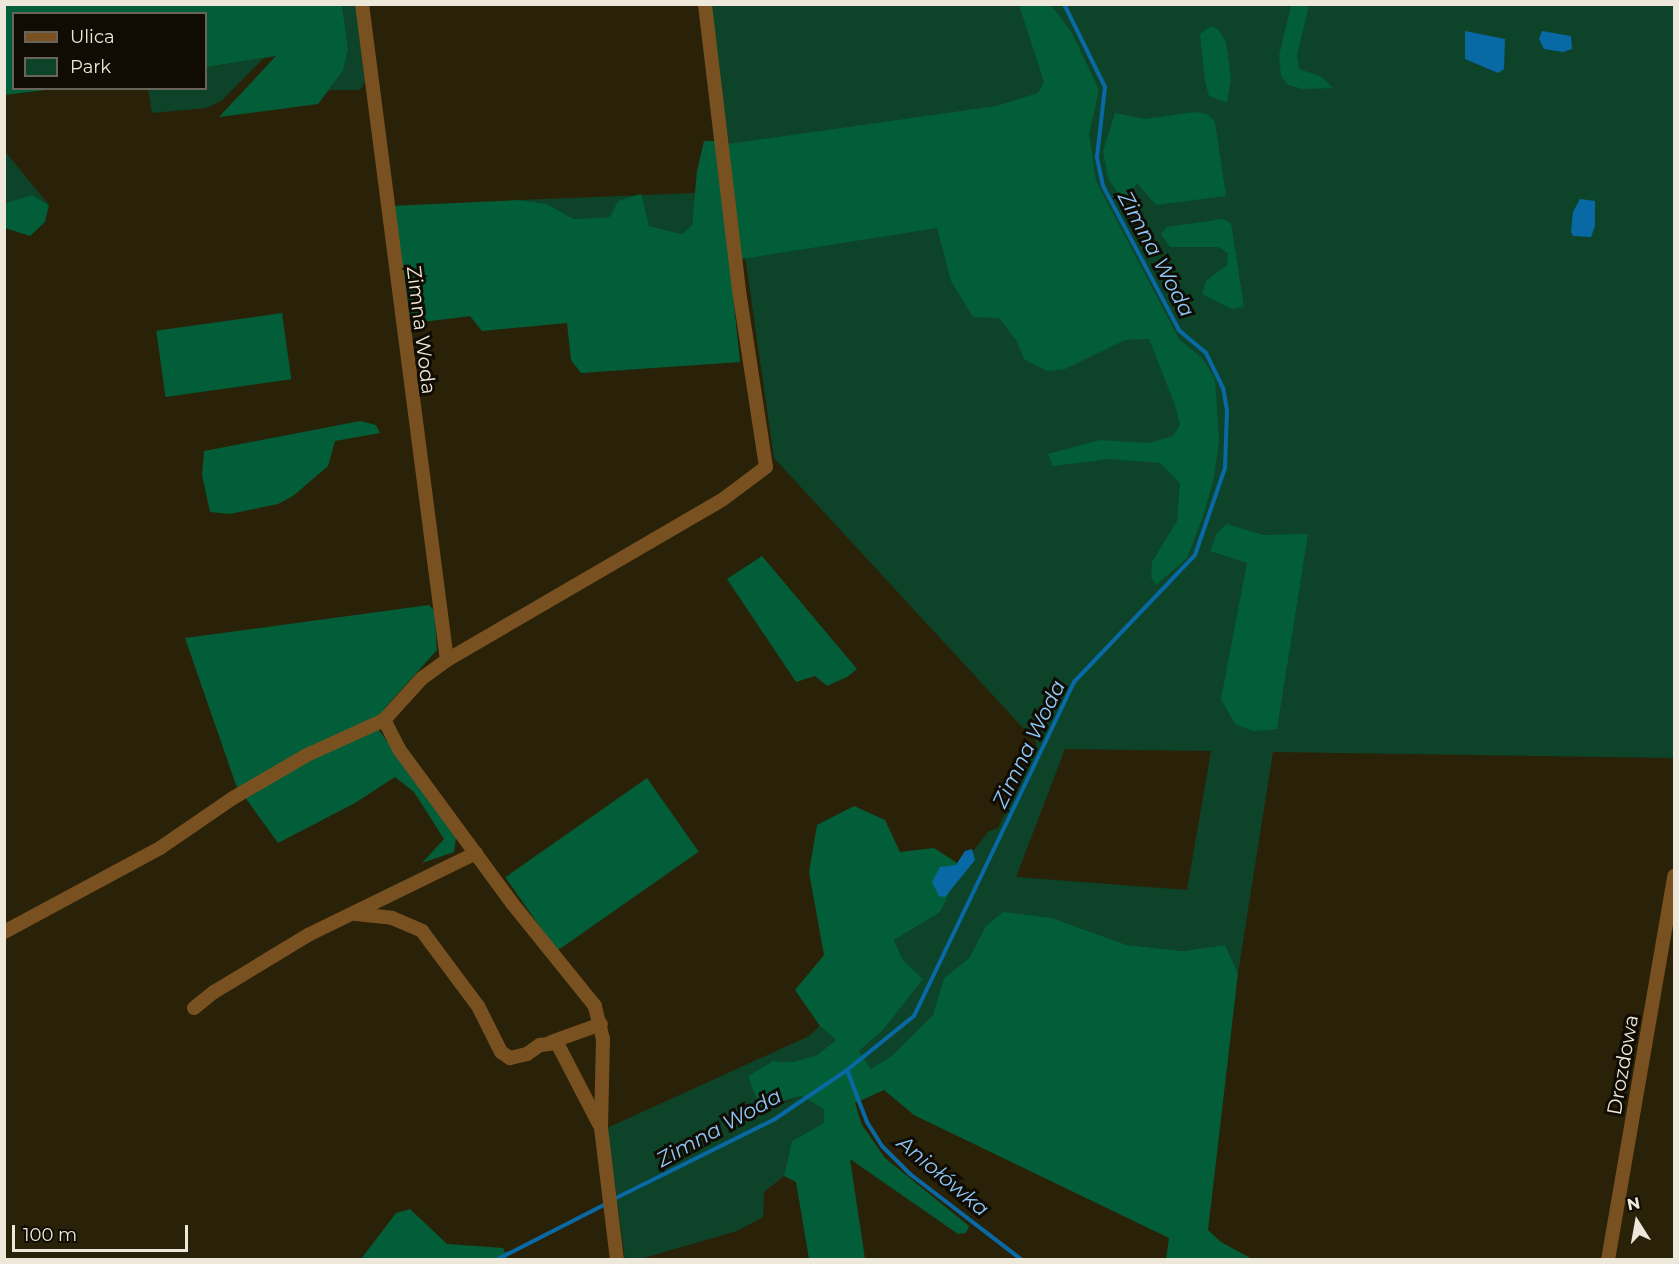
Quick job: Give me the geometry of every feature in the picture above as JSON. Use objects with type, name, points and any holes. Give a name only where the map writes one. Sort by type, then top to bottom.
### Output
[{"type":"street","name":"Zimna Woda","points":[[362,4],[447,660]]},
{"type":"street","points":[[4,932],[160,848],[233,798],[307,755],[384,720],[421,679],[447,660],[722,500],[766,467],[739,290],[705,4]]},
{"type":"street","points":[[384,720],[399,749],[476,853],[583,989],[601,1024],[601,1130],[605,1188],[617,1260]]},
{"type":"street","points":[[194,1008],[214,992],[300,940],[357,914],[476,853]]},
{"type":"street","name":"Drozdowa","points":[[1608,1260],[1674,876]]},
{"type":"street","points":[[357,914],[392,918],[422,931],[478,1006],[501,1052],[510,1058],[601,1024]]},
{"type":"street","points":[[551,1042],[562,1048],[601,1130]]},
{"type":"green space","points":[[4,5],[342,5],[348,49],[343,71],[318,104],[219,117],[276,56],[207,67],[207,12],[12,12],[12,90],[46,90],[5,95]]},
{"type":"green space","points":[[342,5],[356,5],[365,82],[360,90],[329,90],[343,71],[348,49]]},
{"type":"green space","points":[[709,5],[1674,5],[1674,758],[1273,752],[1238,973],[1225,945],[1183,951],[1127,945],[1052,918],[986,926],[969,958],[944,978],[933,1015],[893,1055],[871,1069],[859,1051],[883,1030],[923,979],[903,960],[894,940],[911,929],[989,831],[998,828],[1037,743],[774,458]],"holes":[[[1065,749],[1211,751],[1187,890],[1016,877]]]},
{"type":"green space","points":[[1019,5],[1051,5],[1072,33],[1099,90],[1089,134],[1096,181],[1179,339],[1202,358],[1215,378],[1219,440],[1214,478],[1187,558],[1156,585],[1151,577],[1152,562],[1177,521],[1180,483],[1160,463],[1109,459],[1053,466],[1048,454],[1100,440],[1149,443],[1173,436],[1180,425],[1175,405],[1149,339],[1125,340],[1065,369],[1047,371],[1025,360],[1016,340],[999,318],[973,317],[951,281],[937,228],[742,259],[728,144],[996,106],[1038,93],[1044,82]]},
{"type":"green space","points":[[1291,5],[1309,5],[1297,55],[1299,69],[1322,77],[1333,88],[1303,89],[1288,85],[1281,76],[1279,56]]},
{"type":"green space","points":[[1211,26],[1218,29],[1226,42],[1231,78],[1227,103],[1209,96],[1205,81],[1200,34]]},
{"type":"green space","points":[[264,58],[221,101],[206,108],[152,113],[148,90],[207,90],[207,67]]},
{"type":"green space","points":[[1195,112],[1207,114],[1215,122],[1226,196],[1156,205],[1137,183],[1127,200],[1122,200],[1108,178],[1103,151],[1115,113],[1145,119]]},
{"type":"green space","points":[[704,141],[717,141],[740,362],[581,373],[571,360],[567,323],[482,331],[470,316],[415,323],[406,313],[391,206],[519,200],[547,204],[574,219],[610,217],[618,201],[641,194],[649,226],[682,234],[692,225],[697,171]]},
{"type":"green space","points":[[4,150],[49,205],[32,195],[5,203]]},
{"type":"green space","points":[[695,193],[692,225],[682,234],[649,226],[618,201],[611,217],[574,219],[547,204],[519,200]]},
{"type":"green space","points":[[32,195],[49,205],[45,222],[30,236],[5,228],[5,203]]},
{"type":"green space","points":[[1222,219],[1231,223],[1244,307],[1232,309],[1202,294],[1206,281],[1227,265],[1228,253],[1218,247],[1170,247],[1161,234],[1167,227]]},
{"type":"green space","points":[[282,313],[291,379],[166,397],[156,331]]},
{"type":"green space","points":[[360,421],[376,425],[380,433],[335,441],[328,466],[293,496],[278,504],[230,514],[210,512],[202,475],[204,451]]},
{"type":"green space","points":[[1227,524],[1263,535],[1308,534],[1277,729],[1253,731],[1235,724],[1221,699],[1247,563],[1210,551],[1217,533]]},
{"type":"green space","points":[[762,556],[857,669],[847,677],[827,686],[815,676],[796,682],[727,579]]},
{"type":"green space","points":[[429,605],[434,610],[437,650],[384,709],[379,730],[456,838],[454,852],[422,863],[444,839],[414,792],[395,777],[355,803],[278,843],[236,785],[185,638]]},
{"type":"green space","points":[[647,778],[699,852],[557,951],[505,877]]},
{"type":"green space","points":[[854,806],[885,820],[900,852],[934,848],[962,866],[940,912],[894,940],[903,960],[923,979],[883,1030],[859,1051],[871,1069],[893,1055],[933,1015],[944,978],[969,958],[986,926],[1003,912],[1052,918],[1127,945],[1183,951],[1225,945],[1238,973],[1208,1230],[1221,1242],[1252,1259],[1166,1259],[1169,1238],[914,1115],[884,1090],[855,1103],[862,1125],[885,1158],[969,1226],[966,1233],[958,1234],[850,1159],[865,1259],[809,1259],[796,1182],[784,1176],[792,1141],[824,1123],[824,1109],[801,1096],[760,1108],[748,1076],[773,1061],[793,1062],[817,1055],[836,1040],[820,1026],[795,990],[824,955],[809,872],[817,825]]},
{"type":"green space","points":[[820,1026],[836,1040],[817,1055],[793,1062],[773,1061],[748,1076],[752,1086],[776,1106],[801,1096],[824,1109],[824,1123],[792,1141],[784,1176],[764,1192],[763,1217],[737,1231],[640,1259],[625,1259],[607,1128],[809,1036]]},
{"type":"green space","points":[[410,1209],[447,1244],[503,1248],[508,1259],[361,1259],[396,1213]]},
{"type":"water","points":[[1465,31],[1505,39],[1504,69],[1498,73],[1465,59]]},
{"type":"water","points":[[1542,31],[1571,36],[1572,49],[1563,52],[1544,49],[1539,39]]},
{"type":"water","points":[[1580,199],[1595,201],[1595,226],[1591,237],[1573,236],[1571,232],[1573,212]]},
{"type":"water","points":[[972,849],[975,860],[945,897],[939,896],[932,882],[940,867],[956,865],[965,851]]},
{"type":"waterway","name":"Zimna Woda","points":[[614,1199],[775,1119],[847,1070],[914,1016],[1074,682],[1195,555],[1225,468],[1227,410],[1223,388],[1206,353],[1179,330],[1103,186],[1097,157],[1105,87],[1064,4]]},
{"type":"waterway","name":"Aniołówka","points":[[847,1070],[867,1122],[882,1146],[910,1174],[1022,1260]]},
{"type":"waterway","name":"Zimna Woda","points":[[496,1260],[608,1203]]}]
